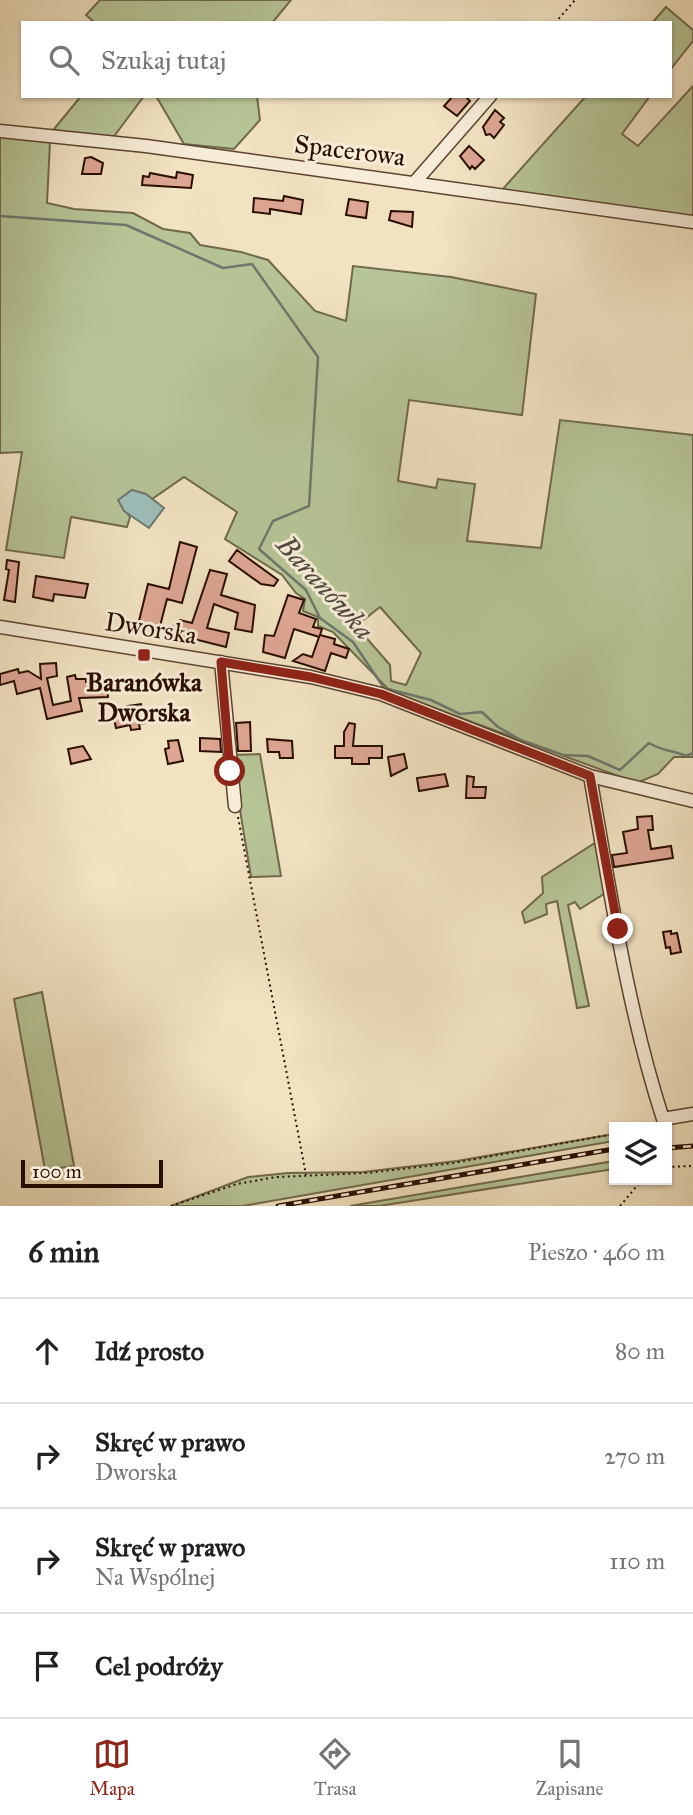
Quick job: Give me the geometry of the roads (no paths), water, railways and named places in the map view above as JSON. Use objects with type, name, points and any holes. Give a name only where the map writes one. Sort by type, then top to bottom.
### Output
[{"type":"street","points":[[415,182],[488,98]]},
{"type":"street","name":"Spacerowa","points":[[0,131],[415,182],[693,222]]},
{"type":"street","name":"Dworska","points":[[0,627],[311,677],[381,694],[590,776],[693,801]]},
{"type":"street","points":[[221,662],[235,806]]},
{"type":"street","points":[[590,776],[618,929],[653,1087],[663,1119],[693,1114]]},
{"type":"water","points":[[132,490],[146,494],[164,508],[149,528],[124,511],[118,500]]},
{"type":"waterway","name":"Baranówka","points":[[0,216],[126,225],[223,268],[252,264],[318,357],[309,506],[273,521],[259,549],[306,590],[320,618],[353,642],[384,688],[431,700],[460,714],[482,712],[498,727],[521,740],[563,755],[588,756],[620,770],[649,743],[686,756],[693,753]]},
{"type":"railway","points":[[672,1148],[693,1146]]},
{"type":"railway","points":[[278,1206],[609,1150]]},
{"type":"place","name":"Baranówka Dworska","points":[[144,655]]}]
